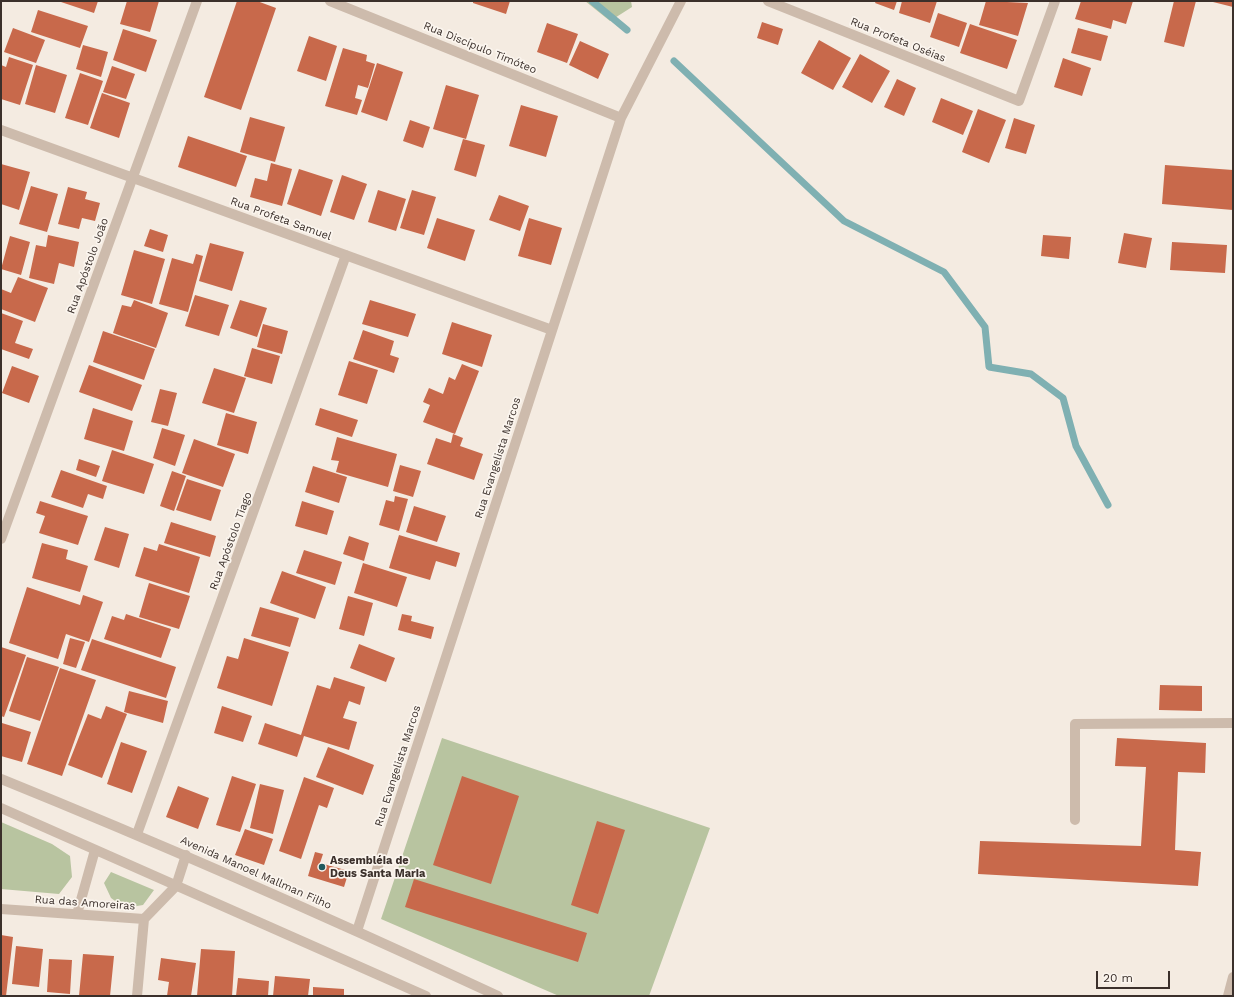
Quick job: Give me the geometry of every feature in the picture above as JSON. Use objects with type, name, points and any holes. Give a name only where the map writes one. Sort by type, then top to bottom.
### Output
[{"type":"street","name":"Rua Apóstolo João","points":[[1,539],[197,1]]},
{"type":"street","name":"Rua Discípulo Timóteo","points":[[330,1],[621,118]]},
{"type":"street","name":"Rua Evangelista Marcos","points":[[357,931],[621,118],[681,1]]},
{"type":"street","name":"Rua Profeta Oséias","points":[[768,1],[1019,101],[1055,1]]},
{"type":"street","name":"Rua Profeta Samuel","points":[[1,130],[552,330]]},
{"type":"street","name":"Rua Apóstolo Tiago","points":[[137,834],[346,255]]},
{"type":"street","points":[[1075,820],[1075,724],[1233,723]]},
{"type":"street","name":"Avenida Manoel Mallman Filho","points":[[1,779],[186,855],[498,996]]},
{"type":"street","points":[[1,808],[426,996]]},
{"type":"street","points":[[77,914],[95,850]]},
{"type":"street","points":[[176,886],[186,855]]},
{"type":"street","name":"Rua das Amoreiras","points":[[1,909],[144,920],[176,886]]},
{"type":"street","points":[[137,996],[144,920]]},
{"type":"street","points":[[1228,996],[1233,977]]},
{"type":"green space","points":[[585,1],[631,1],[632,7],[610,21]]},
{"type":"green space","points":[[442,738],[710,828],[649,996],[559,996],[381,919]]},
{"type":"green space","points":[[1,822],[52,844],[70,856],[72,877],[59,894],[1,889]]},
{"type":"green space","points":[[111,872],[154,890],[143,905],[125,908],[111,898],[104,883]]},
{"type":"building","points":[[58,1],[98,1],[94,13]]},
{"type":"building","points":[[127,1],[159,1],[150,32],[120,24]]},
{"type":"building","points":[[237,1],[257,1],[276,8],[241,110],[204,97]]},
{"type":"building","points":[[473,1],[510,1],[506,14],[473,3]]},
{"type":"building","points":[[876,1],[897,1],[894,10],[875,3]]},
{"type":"building","points":[[902,1],[937,1],[930,23],[899,13]]},
{"type":"building","points":[[986,1],[1028,3],[1018,36],[979,25]]},
{"type":"building","points":[[1081,1],[1133,1],[1126,24],[1113,20],[1111,29],[1075,19]]},
{"type":"building","points":[[1174,1],[1196,1],[1184,47],[1164,42]]},
{"type":"building","points":[[1233,1],[1233,7],[1213,2]]},
{"type":"building","points":[[38,10],[88,26],[80,48],[31,32]]},
{"type":"building","points":[[938,13],[967,23],[959,47],[930,37]]},
{"type":"building","points":[[762,22],[783,29],[778,45],[757,38]]},
{"type":"building","points":[[547,23],[578,34],[567,63],[537,52]]},
{"type":"building","points":[[970,24],[1017,40],[1007,69],[960,53]]},
{"type":"building","points":[[13,28],[45,40],[36,63],[4,52]]},
{"type":"building","points":[[1078,28],[1108,36],[1101,61],[1071,53]]},
{"type":"building","points":[[123,29],[157,40],[146,72],[113,60]]},
{"type":"building","points":[[309,36],[337,46],[326,81],[297,71]]},
{"type":"building","points":[[819,40],[851,58],[833,90],[801,73]]},
{"type":"building","points":[[580,41],[609,54],[598,79],[569,65]]},
{"type":"building","points":[[83,45],[108,52],[101,77],[76,69]]},
{"type":"building","points":[[343,48],[367,55],[366,61],[375,64],[368,88],[358,85],[355,98],[362,100],[357,115],[325,106]]},
{"type":"building","points":[[860,54],[890,71],[872,103],[842,87]]},
{"type":"building","points":[[9,57],[33,65],[20,105],[1,99],[1,65],[6,67]]},
{"type":"building","points":[[1063,58],[1091,68],[1082,96],[1054,87]]},
{"type":"building","points":[[377,63],[403,72],[387,121],[361,112]]},
{"type":"building","points":[[36,65],[67,75],[55,113],[25,104]]},
{"type":"building","points":[[112,66],[135,74],[126,99],[103,92]]},
{"type":"building","points":[[80,73],[103,81],[88,125],[65,118]]},
{"type":"building","points":[[897,79],[916,88],[904,116],[884,107]]},
{"type":"building","points":[[446,85],[479,95],[466,139],[433,129]]},
{"type":"building","points":[[102,93],[130,103],[119,138],[90,128]]},
{"type":"building","points":[[941,98],[973,111],[963,135],[932,122]]},
{"type":"building","points":[[521,105],[558,116],[546,157],[509,146]]},
{"type":"building","points":[[978,109],[1006,120],[989,163],[962,152]]},
{"type":"building","points":[[250,117],[285,127],[275,162],[240,152]]},
{"type":"building","points":[[1014,118],[1035,125],[1026,154],[1005,148]]},
{"type":"building","points":[[410,120],[430,127],[423,148],[403,141]]},
{"type":"building","points":[[188,136],[247,156],[236,187],[178,167]]},
{"type":"building","points":[[463,139],[485,145],[476,177],[454,170]]},
{"type":"building","points":[[271,163],[292,169],[282,206],[250,197],[255,178],[267,181]]},
{"type":"building","points":[[1,164],[30,172],[19,210],[1,204]]},
{"type":"building","points":[[1165,165],[1233,170],[1233,210],[1162,204]]},
{"type":"building","points":[[299,169],[333,180],[321,216],[287,204]]},
{"type":"building","points":[[342,175],[367,184],[354,220],[330,212]]},
{"type":"building","points":[[31,186],[58,194],[47,232],[19,224]]},
{"type":"building","points":[[68,187],[87,192],[85,199],[100,203],[95,221],[82,218],[79,229],[58,224]]},
{"type":"building","points":[[378,190],[406,199],[396,231],[368,222]]},
{"type":"building","points":[[412,190],[436,197],[424,235],[400,228]]},
{"type":"building","points":[[499,195],[529,206],[520,231],[489,220]]},
{"type":"building","points":[[437,218],[475,230],[465,261],[427,248]]},
{"type":"building","points":[[529,218],[562,228],[551,265],[518,256]]},
{"type":"building","points":[[150,229],[168,235],[163,252],[144,246]]},
{"type":"building","points":[[1124,233],[1152,238],[1146,268],[1118,263]]},
{"type":"building","points":[[48,235],[79,242],[74,267],[59,263],[54,284],[29,278],[36,245],[46,247]]},
{"type":"building","points":[[1043,235],[1071,237],[1069,259],[1041,256]]},
{"type":"building","points":[[10,236],[30,242],[21,275],[1,269]]},
{"type":"building","points":[[1172,242],[1227,245],[1225,273],[1170,270]]},
{"type":"building","points":[[210,243],[244,252],[232,291],[199,281]]},
{"type":"building","points":[[134,250],[165,259],[152,304],[121,295]]},
{"type":"building","points":[[196,254],[203,256],[188,312],[159,304],[172,258],[193,264]]},
{"type":"building","points":[[18,277],[48,288],[35,322],[1,309],[1,289],[11,293]]},
{"type":"building","points":[[195,295],[229,305],[219,336],[185,326]]},
{"type":"building","points":[[134,300],[168,313],[156,348],[113,333],[122,305],[131,307]]},
{"type":"building","points":[[240,300],[267,308],[257,337],[230,328]]},
{"type":"building","points":[[370,300],[416,314],[408,337],[362,324]]},
{"type":"building","points":[[1,313],[23,321],[15,343],[33,349],[29,359],[1,349]]},
{"type":"building","points":[[452,322],[492,335],[482,367],[442,354]]},
{"type":"building","points":[[263,324],[288,331],[282,354],[257,347]]},
{"type":"building","points":[[363,330],[394,341],[390,355],[399,358],[394,373],[353,359]]},
{"type":"building","points":[[103,331],[155,349],[144,380],[93,362]]},
{"type":"building","points":[[252,348],[280,356],[272,384],[244,376]]},
{"type":"building","points":[[349,361],[378,370],[367,404],[338,395]]},
{"type":"building","points":[[462,364],[479,371],[455,434],[423,422],[430,405],[423,402],[429,388],[443,394],[449,377],[455,380]]},
{"type":"building","points":[[89,365],[142,385],[132,411],[79,392]]},
{"type":"building","points":[[12,366],[39,376],[29,403],[2,393]]},
{"type":"building","points":[[214,368],[246,378],[234,413],[202,403]]},
{"type":"building","points":[[160,389],[177,393],[168,426],[151,422]]},
{"type":"building","points":[[93,408],[133,421],[124,451],[84,439]]},
{"type":"building","points":[[320,408],[358,420],[352,437],[315,425]]},
{"type":"building","points":[[226,413],[257,422],[248,454],[217,445]]},
{"type":"building","points":[[162,428],[185,435],[175,466],[153,458]]},
{"type":"building","points":[[453,434],[463,438],[460,446],[483,454],[474,480],[427,464],[436,438],[451,443]]},
{"type":"building","points":[[337,437],[397,454],[388,487],[336,472],[339,461],[331,460]]},
{"type":"building","points":[[194,439],[235,454],[223,487],[182,473]]},
{"type":"building","points":[[112,450],[154,464],[144,494],[102,481]]},
{"type":"building","points":[[79,459],[100,466],[96,477],[76,470]]},
{"type":"building","points":[[400,465],[421,471],[413,497],[393,491]]},
{"type":"building","points":[[313,466],[347,477],[339,503],[305,492]]},
{"type":"building","points":[[61,470],[107,486],[103,499],[88,494],[83,508],[51,497]]},
{"type":"building","points":[[172,471],[186,476],[174,511],[160,506]]},
{"type":"building","points":[[187,479],[221,490],[211,521],[176,510]]},
{"type":"building","points":[[395,496],[408,499],[399,531],[379,525],[386,500],[394,502]]},
{"type":"building","points":[[40,501],[88,516],[78,545],[39,533],[45,516],[36,513]]},
{"type":"building","points":[[302,501],[334,511],[327,535],[295,526]]},
{"type":"building","points":[[414,506],[446,516],[437,542],[406,532]]},
{"type":"building","points":[[171,522],[216,536],[210,557],[164,543]]},
{"type":"building","points":[[105,527],[129,534],[119,568],[94,560]]},
{"type":"building","points":[[399,535],[460,553],[456,567],[436,561],[430,580],[389,568]]},
{"type":"building","points":[[349,536],[369,543],[364,561],[343,554]]},
{"type":"building","points":[[42,543],[68,550],[66,559],[88,566],[80,592],[32,578]]},
{"type":"building","points":[[159,544],[200,557],[189,593],[135,576],[144,547],[157,551]]},
{"type":"building","points":[[304,550],[342,562],[335,585],[296,573]]},
{"type":"building","points":[[363,563],[407,577],[397,607],[354,593]]},
{"type":"building","points":[[282,571],[326,587],[315,619],[270,603]]},
{"type":"building","points":[[149,583],[190,596],[179,629],[139,617]]},
{"type":"building","points":[[27,587],[80,605],[83,595],[103,602],[89,642],[66,634],[58,659],[9,643]]},
{"type":"building","points":[[348,596],[373,603],[364,636],[339,629]]},
{"type":"building","points":[[260,607],[299,618],[290,647],[251,636]]},
{"type":"building","points":[[126,614],[171,629],[161,658],[104,639],[112,616],[124,620]]},
{"type":"building","points":[[402,614],[412,616],[411,621],[434,627],[431,639],[398,630]]},
{"type":"building","points":[[70,638],[85,642],[76,668],[63,664]]},
{"type":"building","points":[[244,638],[289,652],[272,706],[217,688],[227,656],[238,659]]},
{"type":"building","points":[[92,639],[176,667],[166,698],[81,670]]},
{"type":"building","points":[[359,644],[395,658],[386,682],[350,668]]},
{"type":"building","points":[[1,647],[26,655],[4,717],[1,716]]},
{"type":"building","points":[[27,657],[59,667],[40,721],[9,711]]},
{"type":"building","points":[[60,668],[96,680],[62,776],[27,764]]},
{"type":"building","points":[[334,677],[365,687],[360,705],[349,701],[343,718],[357,722],[349,750],[304,736],[297,757],[258,744],[265,723],[301,735],[317,685],[330,689]]},
{"type":"building","points":[[1160,685],[1202,686],[1202,711],[1159,710]]},
{"type":"building","points":[[129,691],[168,701],[163,723],[124,712]]},
{"type":"building","points":[[106,706],[127,714],[102,778],[68,765],[88,714],[101,719]]},
{"type":"building","points":[[222,706],[252,716],[243,742],[214,733]]},
{"type":"building","points":[[2,723],[31,732],[22,762],[1,756]]},
{"type":"building","points":[[1117,738],[1206,743],[1205,773],[1178,772],[1175,850],[1201,852],[1198,886],[978,874],[980,841],[1141,846],[1146,767],[1115,766]]},
{"type":"building","points":[[121,742],[147,751],[132,793],[107,784]]},
{"type":"building","points":[[328,747],[374,765],[363,795],[316,777]]},
{"type":"building","points":[[232,776],[256,784],[240,832],[216,825]]},
{"type":"building","points":[[462,776],[519,796],[491,884],[433,865]]},
{"type":"building","points":[[304,777],[334,788],[327,808],[319,805],[301,859],[279,851]]},
{"type":"building","points":[[260,784],[284,790],[273,834],[250,828]]},
{"type":"building","points":[[178,786],[209,798],[198,829],[166,817]]},
{"type":"building","points":[[597,821],[625,830],[598,914],[571,905]]},
{"type":"building","points":[[245,829],[273,839],[264,865],[235,855]]},
{"type":"building","name":"Assembléia de Deus Santa Maria","points":[[315,852],[323,854],[320,863],[349,871],[344,887],[308,876]]},
{"type":"building","points":[[414,879],[587,933],[578,962],[405,907]]},
{"type":"building","points":[[1,935],[13,937],[6,996],[1,996]]},
{"type":"building","points":[[16,946],[43,949],[39,987],[12,984]]},
{"type":"building","points":[[201,949],[235,951],[232,996],[197,996]]},
{"type":"building","points":[[83,954],[114,956],[110,996],[79,996]]},
{"type":"building","points":[[161,958],[196,963],[191,996],[167,996],[169,982],[158,980]]},
{"type":"building","points":[[49,959],[72,960],[70,994],[47,992]]},
{"type":"building","points":[[275,976],[310,979],[308,996],[273,996]]},
{"type":"building","points":[[238,978],[269,981],[268,996],[236,996]]},
{"type":"building","points":[[313,987],[344,989],[344,996],[313,996]]},
{"type":"waterway","points":[[592,1],[627,30]]},
{"type":"waterway","points":[[674,61],[844,221],[944,272],[985,327],[989,367],[1031,374],[1063,398],[1076,446],[1108,505]]},
{"type":"place","name":"Assembléia de Deus Santa Maria","points":[[322,867]]}]
